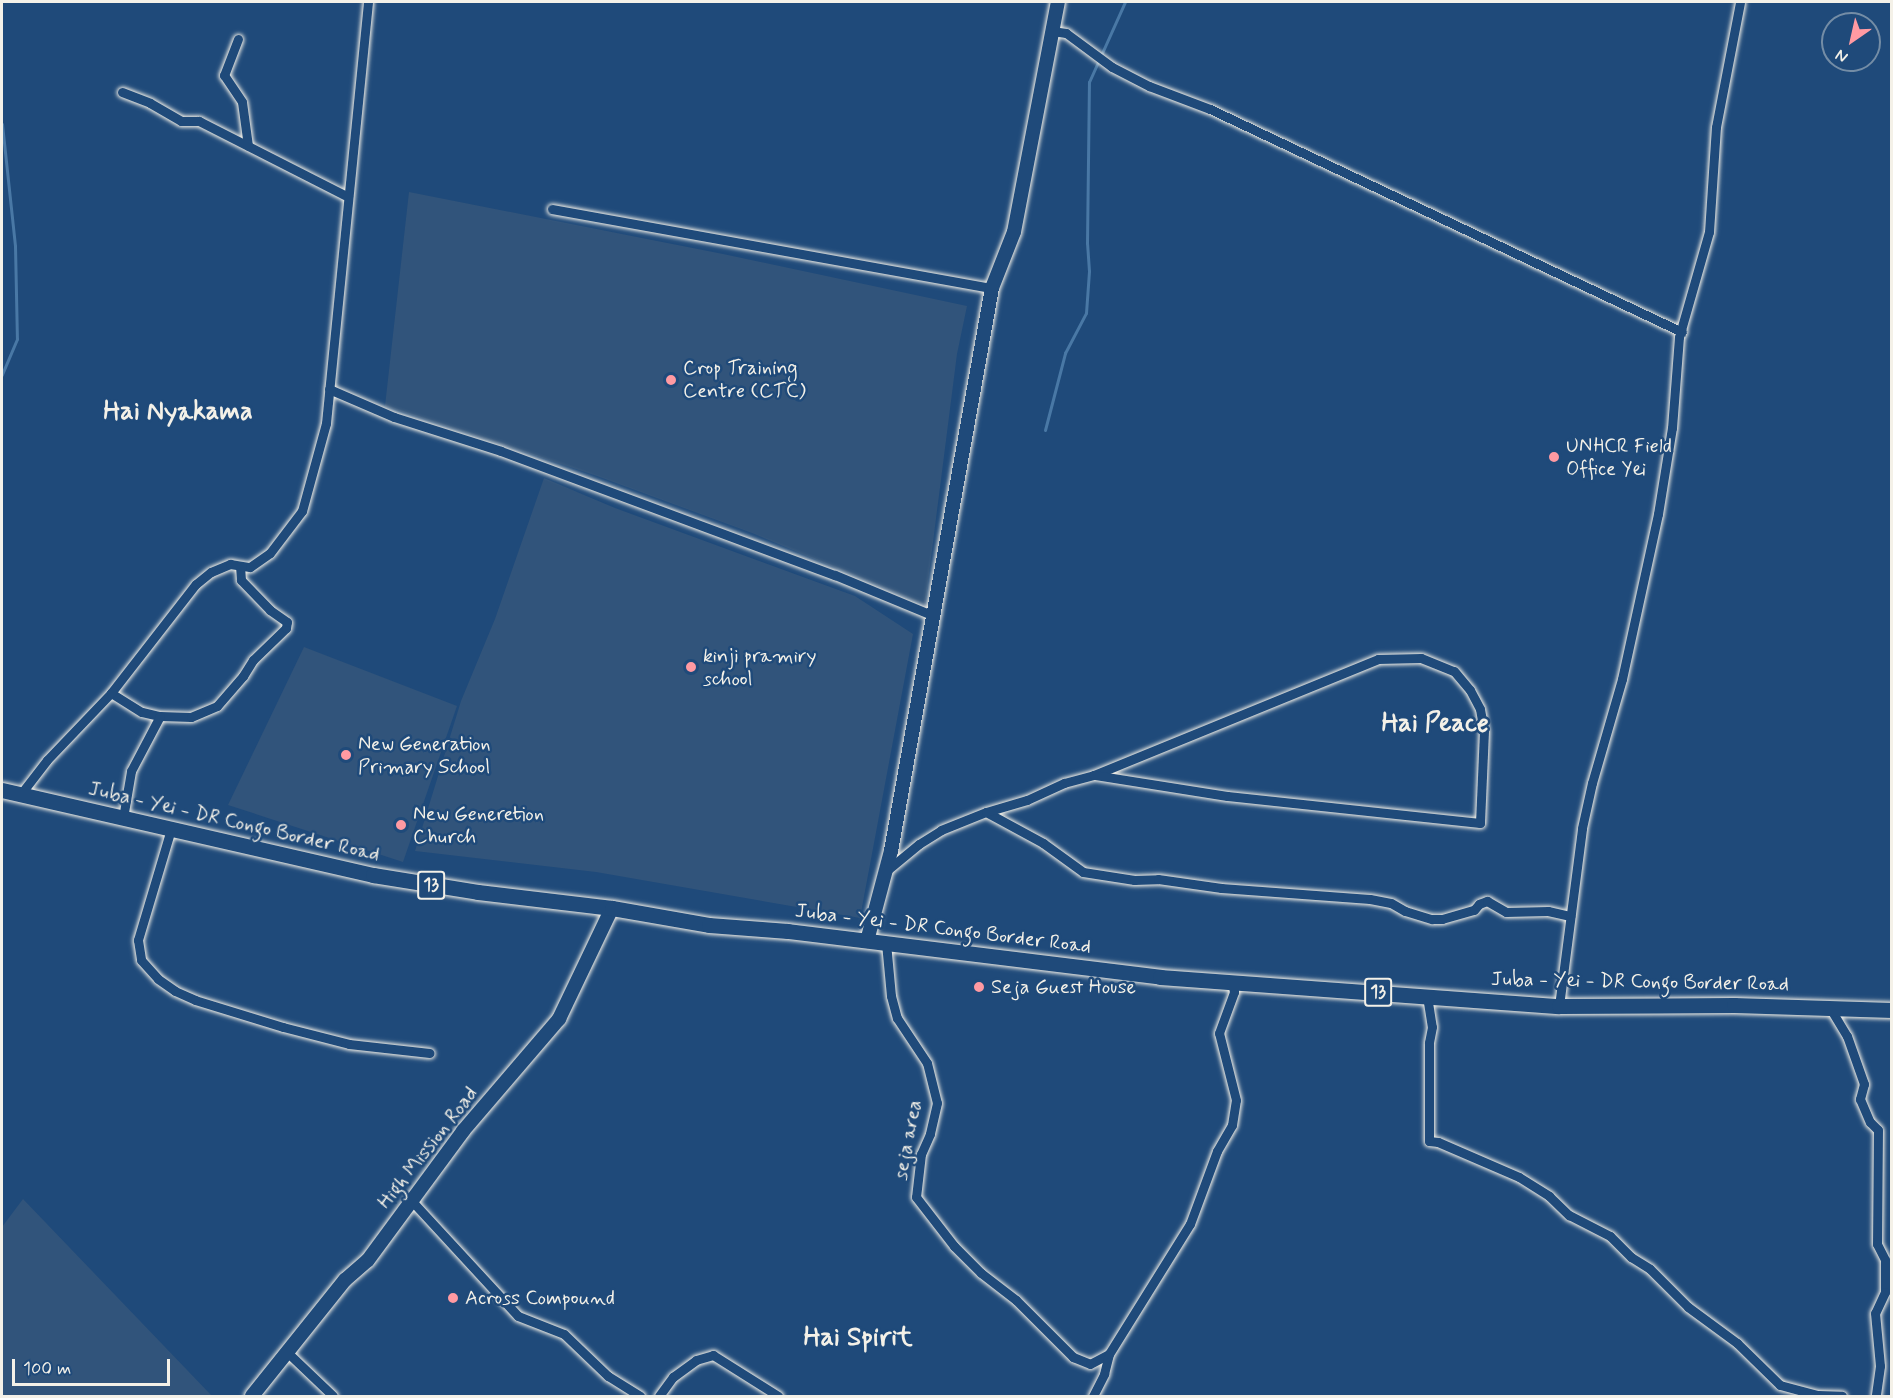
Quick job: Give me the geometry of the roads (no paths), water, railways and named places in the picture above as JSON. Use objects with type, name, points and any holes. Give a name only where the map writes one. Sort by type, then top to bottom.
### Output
[{"type":"main road","name":"Juba - Yei - DR Congo Border Road","points":[[2,790],[373,875],[478,892],[612,908],[709,925],[788,931],[1160,976],[1559,1006],[1734,1005],[1892,1010]]},
{"type":"street","points":[[20,795],[47,760],[111,693],[196,584],[211,572],[230,564],[250,567],[270,553],[302,511],[326,423],[368,2]]},
{"type":"street","points":[[867,941],[885,872],[993,288],[1014,232],[1058,2]]},
{"type":"street","points":[[1559,1006],[1570,916],[1592,783],[1622,679],[1658,513],[1672,428],[1679,337],[1709,232],[1716,127],[1740,2]]},
{"type":"street","points":[[1052,31],[1065,33],[1112,67],[1149,86],[1210,109],[1682,332]]},
{"type":"street","points":[[238,39],[224,75],[242,102],[248,146]]},
{"type":"street","points":[[122,92],[150,103],[182,121],[199,121],[348,197]]},
{"type":"street","points":[[552,209],[993,288]]},
{"type":"street","points":[[329,389],[394,417],[501,450],[835,575],[934,616]]},
{"type":"street","points":[[111,693],[142,712],[160,716],[191,717],[217,706],[253,660],[286,628],[287,622],[270,610],[241,580],[240,566]]},
{"type":"street","points":[[885,872],[919,844],[941,830],[1094,775],[1378,659],[1421,658],[1454,671],[1470,690],[1480,709],[1484,731],[1480,823],[1227,796],[1094,775]]},
{"type":"street","points":[[123,818],[131,771],[160,716]]},
{"type":"street","points":[[986,812],[1043,843],[1083,872],[1134,880],[1158,879],[1221,888],[1370,899],[1391,903],[1405,911],[1432,919],[1442,919],[1474,909],[1479,904],[1488,901],[1506,912],[1548,911],[1570,916]]},
{"type":"street","points":[[171,829],[138,940],[141,960],[158,979],[175,991],[195,1000],[283,1027],[349,1044],[429,1053]]},
{"type":"street","name":"High Mission Road","points":[[252,1396],[345,1280],[368,1260],[410,1199],[463,1131],[559,1019],[612,908]]},
{"type":"street","name":"seja area","points":[[886,943],[891,996],[897,1018],[927,1063],[937,1103],[930,1134],[921,1154],[916,1197],[954,1246],[981,1273],[1016,1300],[1073,1357],[1090,1364],[1109,1354]]},
{"type":"street","points":[[1093,1396],[1104,1374],[1109,1354],[1190,1224],[1217,1151],[1232,1125],[1236,1100],[1220,1033],[1222,1018],[1233,992],[1232,982]]},
{"type":"street","points":[[1426,996],[1432,1027],[1429,1044],[1429,1141],[1438,1142],[1519,1177],[1549,1196],[1569,1215],[1610,1236],[1631,1257],[1650,1269],[1688,1307],[1746,1351],[1780,1385],[1809,1394],[1842,1396]]},
{"type":"street","points":[[1830,1008],[1847,1036],[1864,1084],[1860,1098],[1870,1122],[1878,1130],[1877,1244],[1885,1260],[1885,1292],[1875,1313],[1880,1366],[1876,1396]]},
{"type":"street","points":[[410,1199],[518,1316],[564,1334],[608,1376],[640,1396]]},
{"type":"street","points":[[288,1353],[333,1396]]},
{"type":"street","points":[[659,1396],[673,1377],[696,1360],[713,1355],[778,1396]]},
{"type":"waterway","points":[[1045,430],[1065,353],[1086,313],[1089,271],[1087,243],[1089,82],[1125,2]]},
{"type":"waterway","points":[[2,124],[15,246],[17,339],[2,375]]},
{"type":"place","name":"Crop Training Centre (CTC)","points":[[671,380]]},
{"type":"place","name":"UNHCR Field Office Yei","points":[[1554,457]]},
{"type":"place","name":"kinji pramiry school","points":[[691,667]]},
{"type":"place","name":"New Generation Primary School","points":[[346,755]]},
{"type":"place","name":"New Generetion Church","points":[[401,825]]},
{"type":"place","name":"Seja Guest House","points":[[979,987]]},
{"type":"place","name":"Across Compound","points":[[453,1298]]},
{"type":"district","name":"Hai Nyakama","points":[[178,413]]},
{"type":"district","name":"Hai Peace","points":[[1435,725]]},
{"type":"district","name":"Hai Spirit","points":[[858,1339]]}]
